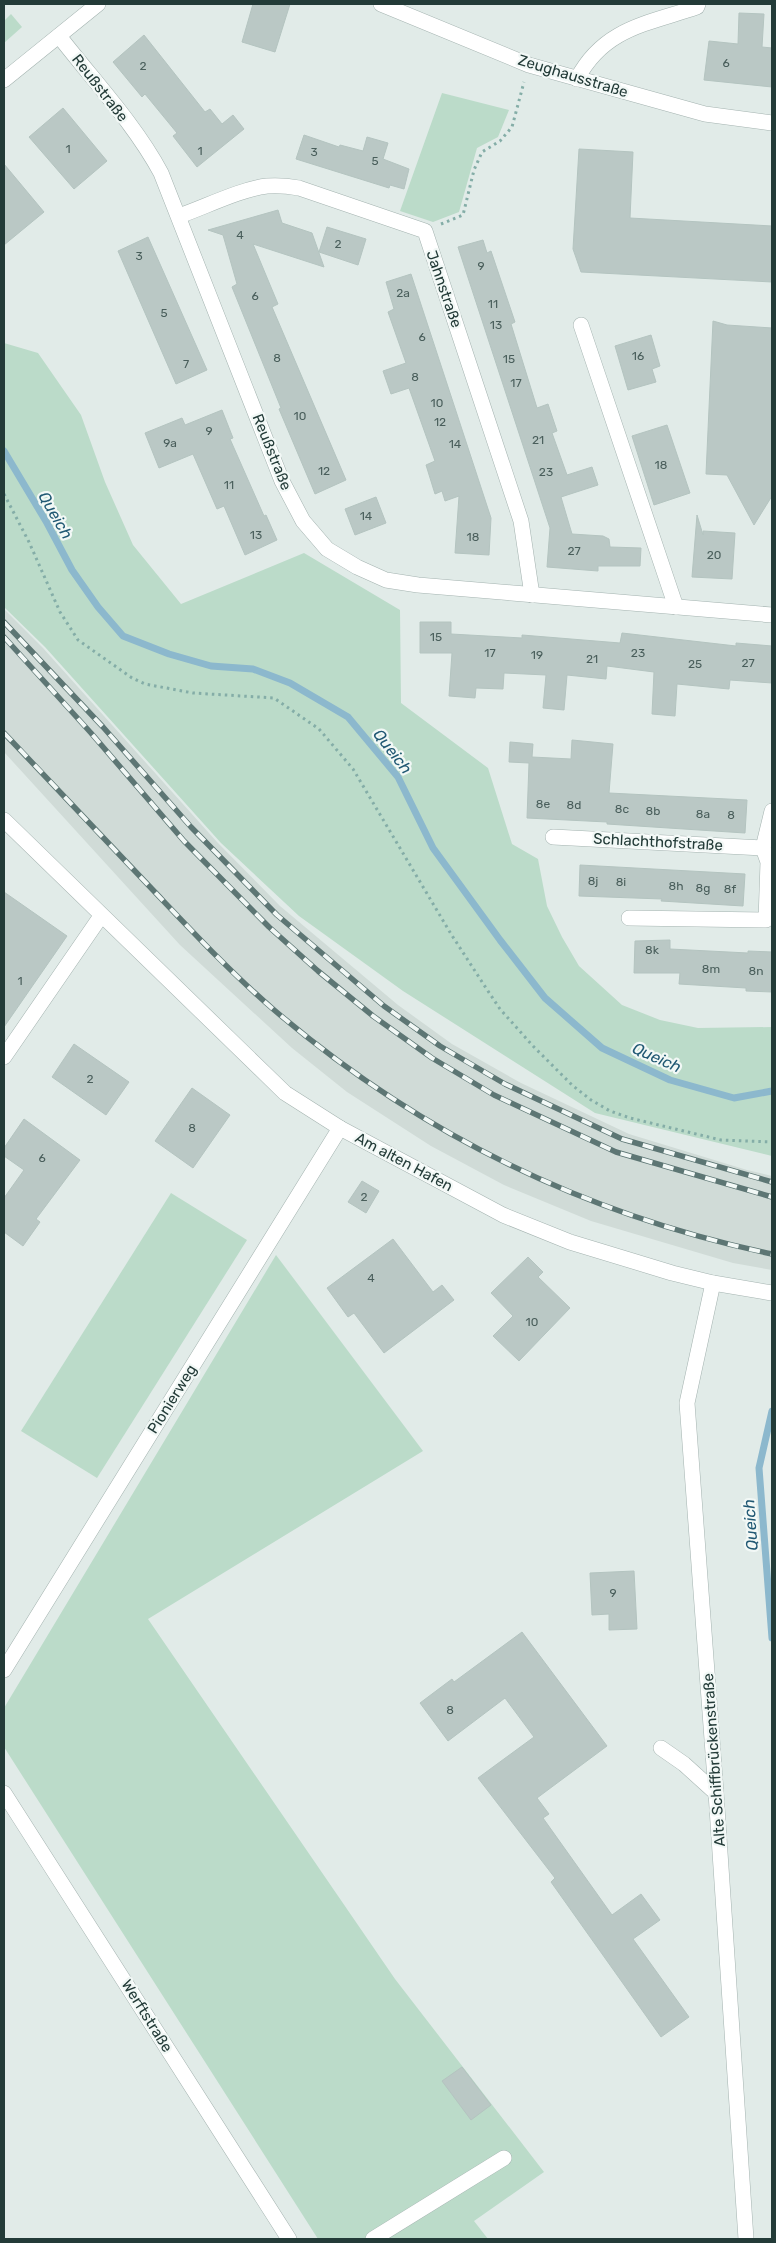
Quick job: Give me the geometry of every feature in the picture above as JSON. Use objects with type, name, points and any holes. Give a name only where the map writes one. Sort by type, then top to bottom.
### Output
[{"type":"street","points":[[4,80],[98,4]]},
{"type":"street","name":"Zeughausstraße","points":[[381,4],[529,64],[578,79],[705,114],[772,123]]},
{"type":"street","points":[[578,79],[591,57],[613,37],[625,31],[697,7],[698,4]]},
{"type":"street","name":"Reußstraße","points":[[58,36],[152,155],[179,216],[282,482],[303,521],[327,549],[356,567],[386,580],[532,595],[772,615]]},
{"type":"street","name":"Jahnstraße","points":[[179,216],[266,186],[281,186],[298,188],[425,231],[521,521],[532,595]]},
{"type":"street","points":[[581,324],[676,607]]},
{"type":"street","points":[[629,918],[766,920],[768,862],[763,848],[772,811]]},
{"type":"street","name":"Am alten Hafen","points":[[4,820],[285,1093],[340,1128],[503,1215],[570,1242],[672,1273],[713,1283],[772,1292]]},
{"type":"street","name":"Schlachthofstraße","points":[[553,836],[763,848]]},
{"type":"street","points":[[4,1057],[101,916]]},
{"type":"street","name":"Pionierweg","points":[[4,1670],[340,1128]]},
{"type":"street","name":"Alte Schiffbrückenstraße","points":[[713,1283],[687,1403],[746,2239]]},
{"type":"street","points":[[661,1748],[684,1764],[716,1793]]},
{"type":"street","name":"Werftstraße","points":[[4,1793],[288,2239]]},
{"type":"street","points":[[373,2239],[504,2158]]},
{"type":"path","points":[[425,231],[463,215],[474,170],[482,152],[500,141],[512,127],[529,64]]},
{"type":"path","points":[[4,494],[29,542],[60,612],[78,640],[132,678],[145,684],[193,692],[274,698],[319,729],[353,769],[450,934],[491,995],[533,1046],[572,1085],[591,1100],[610,1111],[630,1118],[721,1140],[772,1142]]},
{"type":"shaded area","points":[[4,609],[43,648],[217,842],[280,906],[398,1005],[452,1044],[521,1083],[629,1134],[772,1176],[772,1270],[733,1263],[591,1221],[504,1185],[431,1146],[347,1092],[292,1048],[180,945],[4,752]]},
{"type":"green space","points":[[11,14],[22,27],[4,43],[4,21]]},
{"type":"green space","points":[[442,93],[509,110],[498,137],[477,148],[459,212],[433,222],[400,211]]},
{"type":"green space","points":[[4,343],[38,353],[81,415],[105,482],[133,545],[181,604],[304,553],[400,610],[401,703],[488,768],[512,844],[538,859],[547,906],[579,966],[622,1005],[660,1020],[698,1028],[772,1027],[772,1156],[595,1113],[403,991],[299,916],[221,843],[45,647],[4,607]]},
{"type":"green space","points":[[171,1193],[247,1240],[97,1478],[21,1431]]},
{"type":"green space","points":[[276,1255],[423,1451],[148,1619],[395,1979],[544,2172],[474,2221],[488,2239],[318,2239],[4,1747],[4,1708]]},
{"type":"building","points":[[253,4],[290,4],[275,52],[242,42]]},
{"type":"building","points":[[739,13],[764,14],[762,47],[772,48],[772,87],[704,80],[709,41],[738,44]]},
{"type":"building","points":[[144,35],[205,112],[210,109],[222,124],[233,115],[244,129],[197,167],[173,136],[177,133],[145,94],[142,97],[113,62]]},
{"type":"building","points":[[63,108],[107,161],[74,189],[29,137]]},
{"type":"building","points":[[304,135],[339,147],[340,145],[363,151],[367,137],[388,143],[383,159],[409,169],[404,189],[390,185],[389,188],[296,159]]},
{"type":"building","points":[[579,149],[633,152],[630,218],[772,226],[772,282],[581,272],[573,249]]},
{"type":"building","points":[[4,164],[44,212],[4,245]]},
{"type":"building","points":[[278,210],[282,223],[312,233],[324,267],[253,244],[278,304],[272,307],[346,480],[315,494],[279,409],[281,408],[232,287],[237,284],[223,235],[208,230]]},
{"type":"building","points":[[327,227],[366,239],[358,265],[319,252]]},
{"type":"building","points":[[148,237],[207,370],[176,384],[118,251]]},
{"type":"building","points":[[483,240],[487,253],[491,251],[515,322],[511,324],[537,408],[548,404],[557,431],[552,433],[567,475],[592,467],[598,485],[561,497],[572,534],[603,536],[609,539],[610,547],[641,548],[640,566],[598,566],[598,571],[547,567],[550,528],[458,247]]},
{"type":"building","points":[[411,274],[491,518],[489,555],[455,553],[459,496],[445,501],[442,491],[435,494],[426,465],[435,461],[409,388],[391,394],[383,371],[406,363],[388,312],[394,309],[386,282]]},
{"type":"building","points":[[713,321],[727,325],[772,328],[772,496],[754,525],[727,475],[706,474]]},
{"type":"building","points":[[651,335],[660,366],[652,369],[656,382],[628,390],[615,346]]},
{"type":"building","points":[[222,410],[233,438],[230,439],[264,516],[266,515],[277,540],[245,555],[224,506],[217,509],[193,454],[159,468],[145,433],[182,418],[185,425]]},
{"type":"building","points":[[667,425],[690,493],[654,505],[632,436]]},
{"type":"building","points":[[376,497],[386,523],[355,535],[345,509]]},
{"type":"building","points":[[697,515],[703,535],[703,531],[735,533],[732,579],[692,577]]},
{"type":"building","points":[[420,622],[451,622],[451,634],[522,638],[522,635],[620,643],[622,633],[736,646],[736,643],[772,646],[772,683],[730,680],[729,689],[677,684],[675,716],[652,714],[654,672],[607,666],[606,679],[567,675],[564,710],[543,708],[546,675],[504,673],[503,689],[476,688],[475,698],[449,696],[452,653],[420,653]]},
{"type":"building","points":[[572,740],[613,744],[609,793],[747,800],[745,833],[607,824],[607,822],[527,818],[529,763],[509,762],[510,742],[533,744],[532,757],[571,759]]},
{"type":"building","points":[[580,865],[745,874],[743,906],[661,901],[662,899],[579,896]]},
{"type":"building","points":[[4,892],[67,936],[4,1027]]},
{"type":"building","points":[[670,940],[670,949],[748,953],[748,951],[772,952],[772,992],[746,991],[746,988],[679,984],[680,973],[634,973],[635,941]]},
{"type":"building","points":[[74,1044],[129,1082],[106,1115],[52,1077]]},
{"type":"building","points":[[192,1088],[230,1115],[193,1168],[155,1141]]},
{"type":"building","points":[[24,1119],[80,1160],[36,1219],[40,1222],[23,1246],[4,1232],[4,1198],[24,1170],[4,1156],[4,1148]]},
{"type":"building","points":[[362,1181],[379,1191],[366,1213],[348,1202]]},
{"type":"building","points":[[393,1239],[433,1292],[442,1285],[454,1300],[384,1353],[354,1313],[348,1317],[327,1288]]},
{"type":"building","points":[[528,1257],[543,1272],[538,1277],[570,1308],[519,1361],[493,1336],[513,1316],[491,1293]]},
{"type":"building","points":[[634,1571],[637,1629],[609,1630],[609,1614],[592,1615],[590,1573]]},
{"type":"building","points":[[522,1632],[607,1746],[537,1798],[549,1814],[543,1818],[612,1915],[641,1894],[660,1920],[633,1939],[689,2017],[661,2037],[551,1882],[555,1878],[478,1778],[534,1737],[505,1698],[448,1741],[420,1703],[452,1679],[454,1682]]},
{"type":"building","points":[[462,2067],[491,2105],[471,2120],[442,2081]]},
{"type":"waterway","name":"Queich","points":[[4,451],[47,523],[72,570],[98,607],[123,636],[169,654],[211,666],[253,669],[290,683],[348,717],[398,777],[433,848],[500,940],[545,998],[602,1048],[670,1080],[734,1098],[772,1091]]},
{"type":"waterway","name":"Queich","points":[[772,1411],[759,1468],[772,1638]]},
{"type":"railway","points":[[4,622],[103,727],[191,827],[277,915],[384,1006],[440,1046],[505,1084],[622,1139],[772,1182]]},
{"type":"railway","points":[[4,637],[91,733],[184,841],[269,927],[318,971],[373,1016],[432,1058],[494,1095],[616,1152],[772,1197]]},
{"type":"railway","points":[[4,733],[181,920],[241,980],[328,1054],[386,1094],[446,1131],[507,1163],[571,1192],[636,1217],[703,1237],[772,1254]]}]
